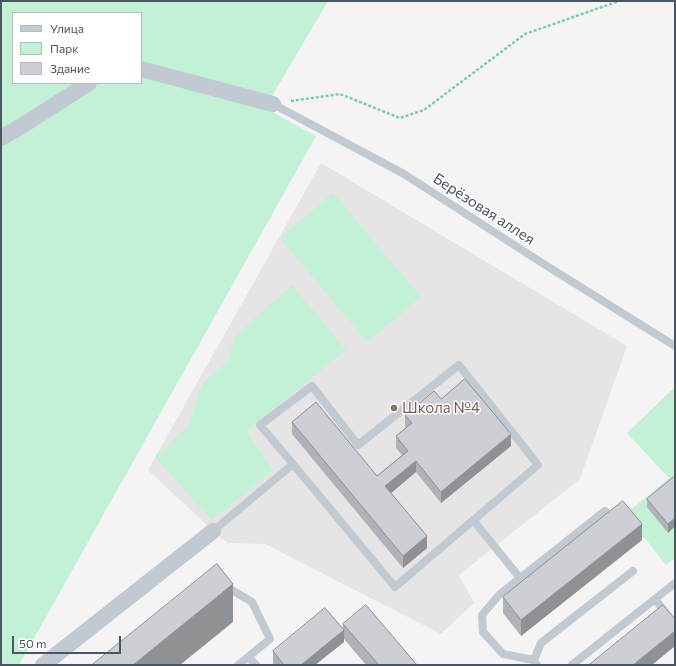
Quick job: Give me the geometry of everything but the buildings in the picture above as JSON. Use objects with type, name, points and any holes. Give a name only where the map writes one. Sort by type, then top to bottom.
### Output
[{"type":"street","points":[[142,69],[273,104]]},
{"type":"street","points":[[1,138],[87,84]]},
{"type":"street","points":[[42,665],[213,532]]},
{"type":"lane","name":"Берёзовая аллея","points":[[273,104],[404,174],[675,346]]},
{"type":"lane","points":[[459,364],[538,465],[394,587],[293,464],[260,425],[312,386],[358,445],[459,364]]},
{"type":"lane","points":[[213,532],[293,464]]},
{"type":"lane","points":[[605,511],[499,595],[482,615],[483,632],[503,654],[536,662],[540,644],[633,572]]},
{"type":"lane","points":[[473,520],[520,578]]},
{"type":"lane","points":[[217,581],[252,602],[270,639],[238,665]]},
{"type":"lane","points":[[572,665],[675,583]]},
{"type":"lane","points":[[655,599],[675,625]]},
{"type":"lane","points":[[249,657],[256,665]]},
{"type":"path","points":[[273,104],[340,94],[400,118],[424,110],[525,34],[619,1]]},
{"type":"shaded area","name":"Школа №4","points":[[321,163],[627,346],[580,479],[459,575],[474,603],[441,634],[265,544],[228,543],[213,531],[148,470]]},
{"type":"green space","points":[[1,1],[328,1],[265,108],[316,136],[19,665],[1,665]]},
{"type":"green space","points":[[333,193],[421,297],[367,342],[280,238]]},
{"type":"green space","points":[[292,285],[346,350],[246,431],[273,470],[212,520],[155,457],[187,429],[202,384],[229,360],[234,337]]},
{"type":"green space","points":[[675,387],[675,558],[666,565],[626,514],[669,478],[627,433]]},
{"type":"place","name":"Школа №4","points":[[394,408]]}]
